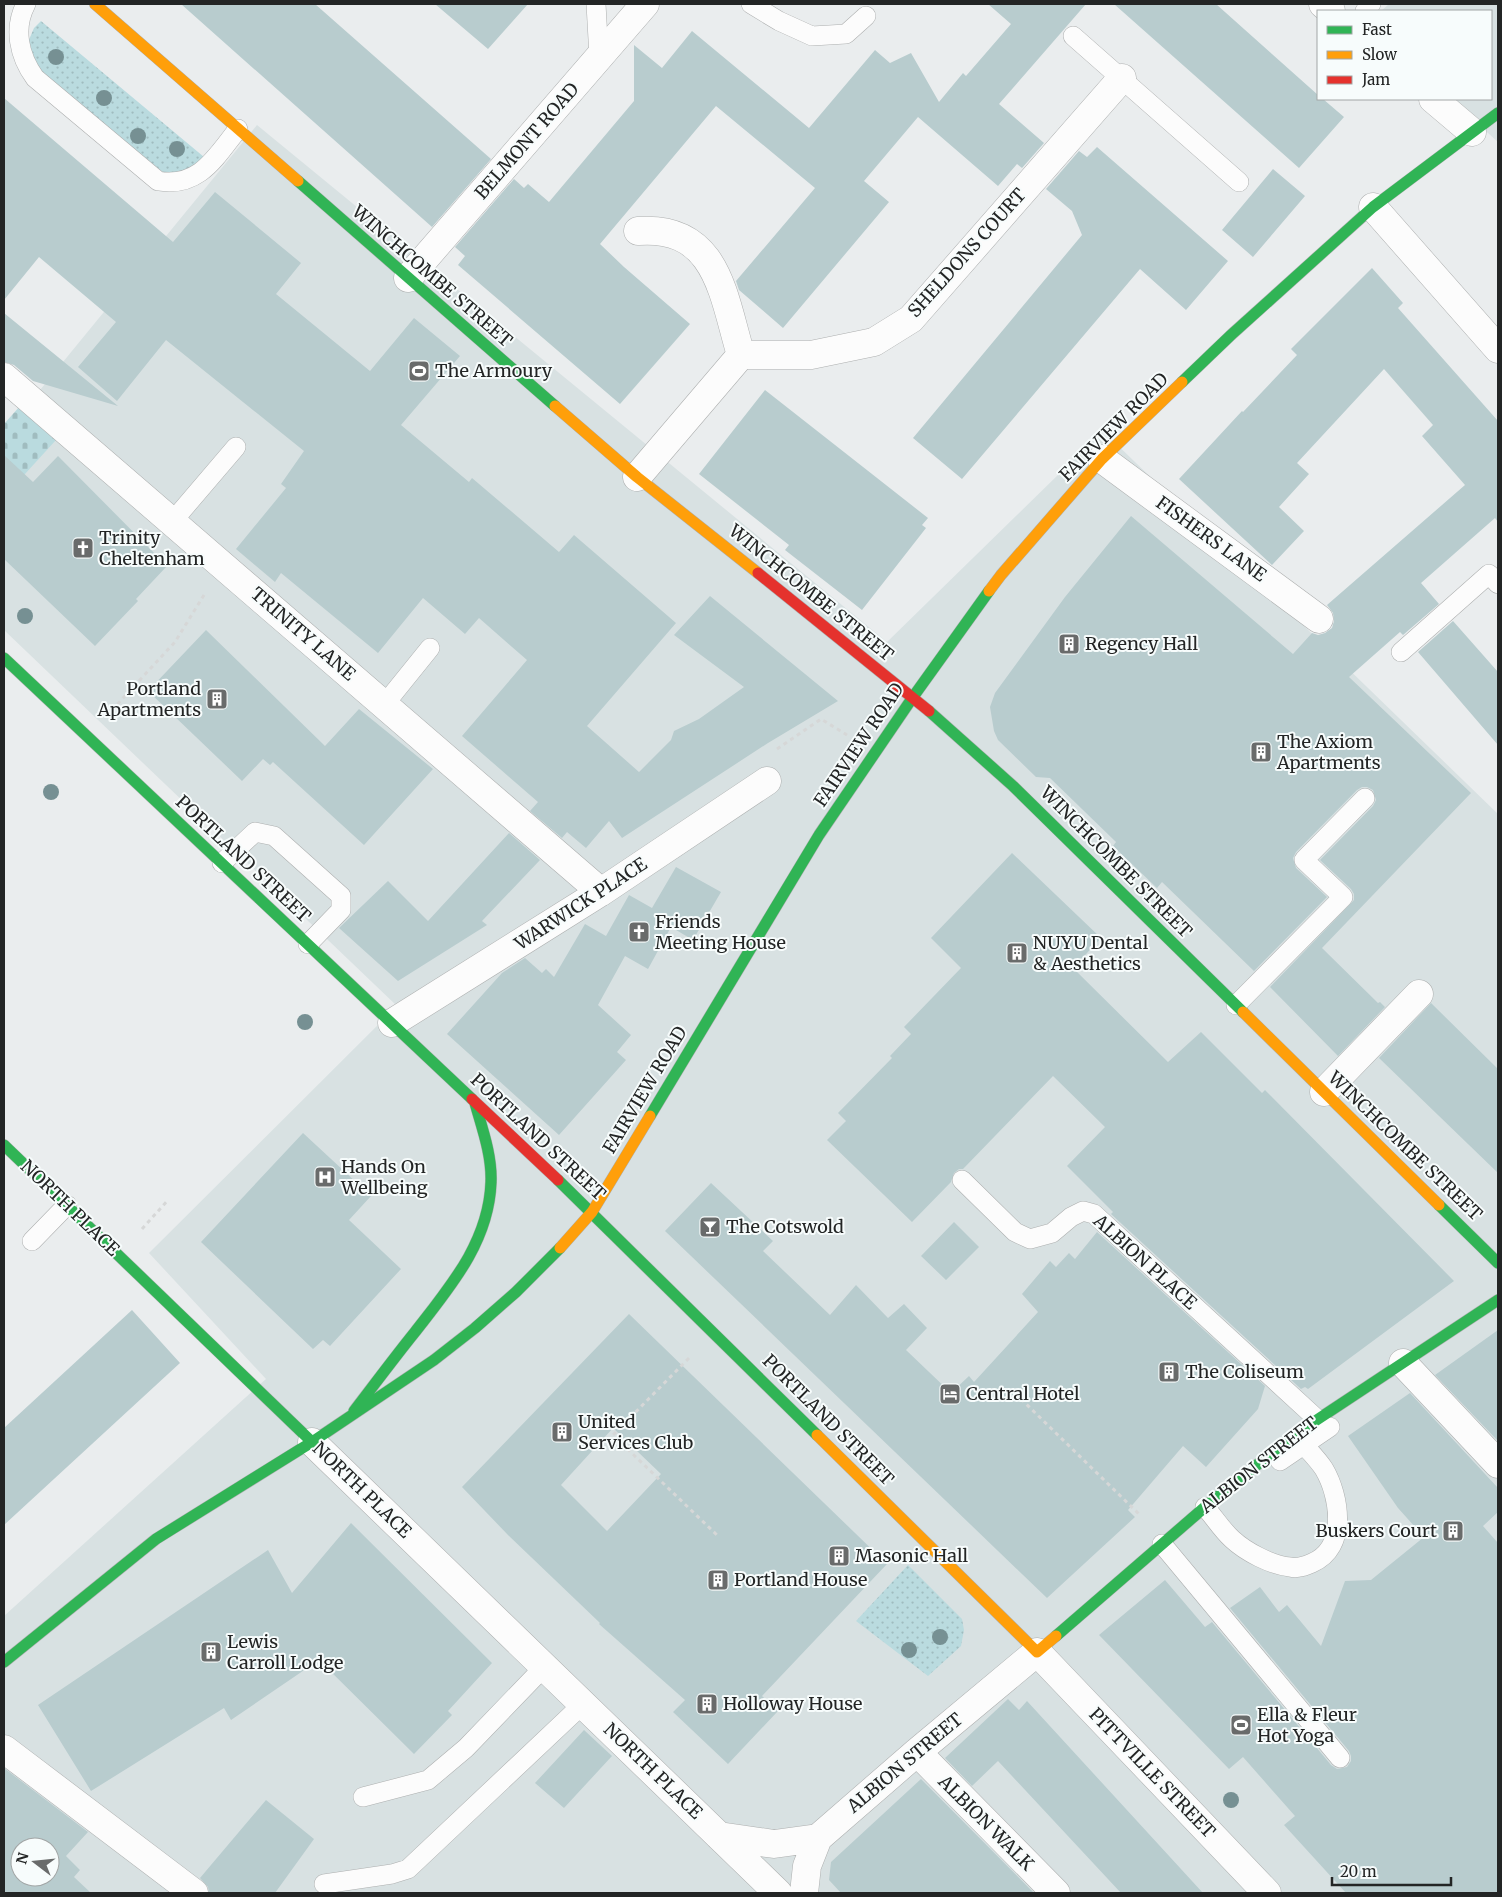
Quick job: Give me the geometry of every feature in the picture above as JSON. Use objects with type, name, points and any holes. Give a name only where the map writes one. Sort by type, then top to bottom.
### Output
[{"type":"main road","name":"WINCHCOMBE STREET","points":[[95,4],[637,477],[913,697],[1013,786],[1498,1263]]},
{"type":"main road","name":"FAIRVIEW ROAD","points":[[4,1662],[156,1540],[312,1442],[434,1360],[475,1328],[556,1253],[592,1212],[819,835],[913,697],[1001,575],[1102,459],[1231,336],[1373,207],[1498,113]]},
{"type":"main road","name":"PORTLAND STREET","points":[[4,658],[592,1212],[1037,1652]]},
{"type":"main road","points":[[350,1416],[458,1277],[474,1253],[485,1227],[490,1199],[490,1159],[475,1103]]},
{"type":"main road","name":"NORTH PLACE","points":[[4,1144],[312,1442]]},
{"type":"main road","name":"ALBION STREET","points":[[1299,1440],[1317,1419],[1407,1367]]},
{"type":"street","name":"BELMONT ROAD","points":[[408,278],[645,4]]},
{"type":"street","name":"SHELDONS COURT","points":[[742,355],[810,355],[874,342],[911,318],[1122,78]]},
{"type":"street","points":[[1434,100],[1472,132]]},
{"type":"street","points":[[1373,207],[1498,349]]},
{"type":"street","points":[[637,477],[742,355],[712,266],[700,250],[687,240],[672,233],[655,230],[638,231]]},
{"type":"street","name":"TRINITY LANE","points":[[4,377],[601,892]]},
{"type":"street","name":"FISHERS LANE","points":[[1102,459],[1319,619]]},
{"type":"street","name":"WARWICK PLACE","points":[[392,1024],[601,892],[766,780]]},
{"type":"street","points":[[1324,1092],[1418,994]]},
{"type":"street","points":[[1407,1367],[1498,1464]]},
{"type":"street","name":"NORTH PLACE","points":[[312,1442],[778,1893]]},
{"type":"street","name":"ALBION STREET","points":[[804,1893],[807,1866],[818,1838],[1037,1652]]},
{"type":"street","name":"PITTVILLE STREET","points":[[1037,1652],[1267,1893]]},
{"type":"street","points":[[4,1749],[194,1893]]},
{"type":"street","name":"ALBION WALK","points":[[917,1752],[1056,1893]]},
{"type":"street","points":[[719,1836],[774,1844],[818,1838]]},
{"type":"lane","points":[[26,4],[20,21],[18,36],[23,58],[35,78],[158,181],[169,183],[181,182],[198,174],[207,167],[238,129]]},
{"type":"lane","points":[[596,4],[599,57]]},
{"type":"lane","points":[[751,4],[779,21],[812,36],[846,34],[866,16]]},
{"type":"lane","points":[[1073,36],[1239,182]]},
{"type":"lane","points":[[172,522],[236,446]]},
{"type":"lane","points":[[1401,652],[1489,574],[1498,584]]},
{"type":"lane","points":[[384,704],[430,648]]},
{"type":"lane","points":[[1236,1005],[1343,898],[1304,860],[1365,798]]},
{"type":"lane","points":[[222,863],[256,832],[274,836],[340,896],[341,910],[308,944]]},
{"type":"lane","name":"ALBION PLACE","points":[[962,1180],[1015,1232],[1030,1239],[1052,1233],[1071,1217],[1083,1211],[1094,1214],[1317,1419]]},
{"type":"lane","points":[[32,1241],[67,1205]]},
{"type":"lane","name":"ALBION STREET","points":[[1037,1652],[1074,1637],[1166,1546],[1269,1468],[1299,1440],[1407,1367],[1439,1352],[1498,1302]]},
{"type":"lane","points":[[1209,1512],[1232,1539],[1251,1552],[1272,1562],[1290,1567],[1302,1567],[1324,1556],[1335,1539],[1338,1526],[1337,1512],[1332,1489],[1324,1469],[1299,1440]]},
{"type":"lane","points":[[1166,1546],[1340,1758]]},
{"type":"lane","points":[[363,1797],[428,1780],[466,1748],[544,1667]]},
{"type":"lane","points":[[324,1884],[392,1874],[408,1869],[583,1704]]},
{"type":"path","points":[[87,736],[175,642],[223,565]]},
{"type":"path","points":[[780,747],[822,719],[874,753]]},
{"type":"path","points":[[118,1254],[168,1200]]},
{"type":"path","points":[[714,1333],[613,1436],[719,1537]]},
{"type":"path","points":[[1021,1399],[1166,1546]]},
{"type":"shaded area","points":[[1389,4],[1498,4],[1498,142],[1451,100],[1492,100],[1492,10],[1382,10]]},
{"type":"shaded area","points":[[257,125],[887,642],[1103,431],[1498,814],[1498,1893],[4,1893],[4,1616],[266,1379],[149,1253],[397,1006],[4,630],[4,434]]},
{"type":"green space","points":[[41,21],[204,157],[191,170],[168,175],[37,68],[28,42],[34,28]]},
{"type":"green space","points":[[20,406],[56,440],[4,497],[4,424]]},
{"type":"green space","points":[[908,1565],[962,1619],[964,1630],[961,1646],[928,1676],[856,1621]]},
{"type":"building","points":[[181,4],[315,4],[491,159],[432,227]]},
{"type":"building","points":[[435,4],[528,4],[488,49]]},
{"type":"building","points":[[988,4],[1086,4],[999,104],[1044,143],[1022,168],[1017,164],[998,186],[918,117],[864,181],[889,202],[783,328],[739,290],[736,281],[815,188],[716,106],[600,244],[690,324],[620,404],[458,265],[465,256],[455,247],[514,179],[524,188],[528,184],[549,202],[634,101],[634,45],[662,68],[692,31],[809,128],[875,50],[890,63],[911,53],[939,102],[963,73],[966,76],[1011,24]]},
{"type":"building","points":[[1114,4],[1216,4],[1317,94],[1317,100],[1324,100],[1344,117],[1299,168]]},
{"type":"building","points":[[4,98],[173,242],[215,192],[301,263],[276,294],[370,371],[414,318],[460,356],[401,425],[469,482],[472,478],[559,552],[574,535],[676,623],[587,726],[639,772],[671,740],[674,731],[699,719],[744,687],[674,635],[710,596],[838,701],[768,743],[622,838],[609,821],[586,848],[567,832],[562,838],[530,811],[538,802],[462,736],[527,660],[479,618],[465,634],[423,598],[378,653],[281,573],[275,582],[236,549],[286,488],[281,484],[304,451],[166,340],[117,401],[78,367],[116,322],[39,257],[4,300]]},
{"type":"building","points":[[1097,147],[1228,261],[1186,310],[1140,269],[962,479],[913,438],[1082,235],[1072,211],[1046,189],[1079,151],[1087,157]]},
{"type":"building","points":[[1273,169],[1305,196],[1253,257],[1222,230]]},
{"type":"building","points":[[1372,268],[1403,303],[1398,308],[1498,421],[1498,522],[1495,518],[1421,583],[1439,604],[1403,635],[1400,632],[1349,677],[1471,793],[1322,948],[1378,1003],[1380,1002],[1385,1007],[1338,1056],[1270,987],[1354,900],[1354,894],[1351,889],[1320,860],[1373,806],[1376,800],[1373,790],[1362,787],[1357,790],[1296,852],[1293,858],[1296,868],[1327,897],[1254,971],[1162,882],[1157,888],[1113,846],[1116,842],[1050,778],[1036,777],[998,740],[994,731],[990,707],[995,693],[1065,597],[1131,516],[1293,654],[1312,633],[1318,635],[1332,628],[1334,621],[1333,613],[1327,605],[1465,485],[1422,436],[1433,425],[1384,369],[1297,463],[1309,474],[1279,507],[1304,531],[1272,565],[1179,479],[1297,355],[1291,349]]},
{"type":"building","points":[[4,313],[118,406],[33,381],[14,365],[4,362]]},
{"type":"building","points":[[765,390],[928,518],[922,525],[926,528],[862,610],[785,550],[789,545],[699,474]]},
{"type":"building","name":"Trinity Cheltenham","points":[[4,455],[33,482],[58,456],[167,566],[136,599],[138,601],[95,646],[4,559]]},
{"type":"building","points":[[1453,621],[1498,672],[1498,745],[1418,652]]},
{"type":"building","points":[[206,630],[325,746],[359,709],[433,769],[364,845],[273,762],[270,765],[263,759],[242,781],[148,691]]},
{"type":"building","points":[[509,833],[540,860],[482,921],[487,925],[398,981],[339,928],[388,881],[428,921]]},
{"type":"building","points":[[1012,853],[1101,938],[1073,968],[1168,1062],[1201,1032],[1262,1093],[1265,1090],[1454,1281],[1308,1389],[1305,1387],[1301,1389],[1111,1214],[1113,1212],[1067,1166],[1105,1127],[1053,1076],[963,1169],[959,1169],[954,1173],[951,1182],[912,1222],[827,1140],[846,1121],[838,1113],[892,1058],[890,1056],[911,1034],[904,1027],[961,968],[931,938]]},
{"type":"building","points":[[676,867],[721,892],[693,940],[671,927],[648,969],[625,956],[598,1005],[631,1035],[617,1052],[626,1060],[559,1135],[447,1034],[502,973],[525,958],[542,973],[546,969],[554,977],[585,924],[606,936],[629,895],[652,908]]},
{"type":"building","points":[[1431,1003],[1498,1069],[1498,1173],[1379,1058]]},
{"type":"building","points":[[303,1133],[371,1196],[349,1220],[401,1269],[330,1346],[323,1340],[313,1349],[201,1242]]},
{"type":"building","points":[[711,1183],[773,1241],[763,1251],[830,1315],[856,1285],[888,1318],[904,1304],[927,1328],[906,1350],[951,1393],[969,1376],[974,1382],[1038,1312],[1022,1294],[1050,1261],[1056,1267],[1069,1253],[1075,1259],[1097,1232],[1265,1386],[1258,1409],[1206,1467],[1183,1446],[1128,1510],[1135,1517],[1047,1598],[665,1231]]},
{"type":"building","points":[[954,1222],[979,1247],[946,1280],[921,1256]]},
{"type":"building","points":[[132,1310],[180,1363],[4,1525],[4,1428]]},
{"type":"building","points":[[629,1314],[887,1564],[762,1696],[778,1711],[728,1764],[673,1712],[685,1700],[599,1624],[462,1487]],"holes":[[[613,1428],[661,1474],[607,1531],[561,1485]]]},
{"type":"building","points":[[1498,1330],[1498,1441],[1435,1375]]},
{"type":"building","points":[[1410,1393],[1498,1488],[1498,1512],[1483,1526],[1498,1543],[1498,1893],[1346,1893],[1284,1825],[1295,1816],[1243,1757],[1229,1769],[1099,1635],[1165,1580],[1205,1627],[1212,1622],[1331,1765],[1337,1769],[1347,1767],[1351,1761],[1349,1751],[1230,1608],[1260,1587],[1279,1612],[1287,1605],[1321,1646],[1345,1581],[1371,1580],[1424,1537],[1398,1508],[1348,1436]]},
{"type":"building","name":"Lewis Carroll Lodge","points":[[351,1523],[492,1663],[448,1711],[452,1715],[414,1754],[319,1660],[231,1720],[224,1708],[91,1791],[38,1705],[268,1550],[292,1593]]},
{"type":"building","points":[[1008,1699],[1019,1710],[1027,1701],[1203,1893],[1121,1893],[998,1761],[972,1786],[945,1758]]},
{"type":"building","points":[[584,1730],[612,1756],[564,1808],[535,1783]]},
{"type":"building","points":[[4,1768],[88,1832],[66,1856],[80,1870],[74,1877],[91,1893],[4,1893]]},
{"type":"building","points":[[921,1779],[1034,1893],[841,1893],[829,1880],[831,1862]]},
{"type":"building","points":[[266,1800],[314,1839],[275,1893],[209,1893],[208,1887],[200,1878]]},
{"type":"traffic: fast","points":[[1182,382],[1231,335],[1373,207],[1498,113]]},
{"type":"traffic: fast","points":[[298,181],[555,406]]},
{"type":"traffic: fast","points":[[650,1116],[819,835],[913,697],[989,591]]},
{"type":"traffic: fast","points":[[4,658],[472,1099]]},
{"type":"traffic: fast","points":[[929,711],[1013,786],[1243,1012]]},
{"type":"traffic: fast","points":[[354,1411],[454,1281],[475,1244],[483,1224],[489,1204],[491,1172],[486,1142],[475,1103]]},
{"type":"traffic: fast","points":[[4,1145],[312,1442]]},
{"type":"traffic: fast","points":[[558,1180],[817,1435]]},
{"type":"traffic: fast","points":[[1439,1205],[1498,1263]]},
{"type":"traffic: fast","points":[[4,1662],[156,1539],[312,1442],[434,1360],[475,1328],[516,1292],[560,1248]]},
{"type":"traffic: fast","points":[[1056,1636],[1205,1507],[1294,1435],[1498,1300]]},
{"type":"traffic: slow","points":[[95,4],[298,181]]},
{"type":"traffic: slow","points":[[989,591],[1102,459],[1182,382]]},
{"type":"traffic: slow","points":[[555,406],[637,477],[758,573]]},
{"type":"traffic: slow","points":[[1243,1012],[1439,1205]]},
{"type":"traffic: slow","points":[[560,1248],[592,1212],[650,1116]]},
{"type":"traffic: slow","points":[[817,1435],[1037,1652],[1056,1636]]},
{"type":"traffic: jam","points":[[758,573],[929,711]]},
{"type":"traffic: jam","points":[[472,1099],[558,1180]]},
{"type":"place","name":"The Armoury","points":[[419,371]]},
{"type":"place","name":"Trinity Cheltenham","points":[[83,548]]},
{"type":"place","name":"Regency Hall","points":[[1069,644]]},
{"type":"place","name":"Portland Apartments","points":[[217,699]]},
{"type":"place","name":"The Axiom Apartments","points":[[1261,752]]},
{"type":"place","name":"Friends Meeting House","points":[[639,932]]},
{"type":"place","name":"NUYU Dental & Aesthetics","points":[[1017,953]]},
{"type":"place","name":"Hands On Wellbeing","points":[[325,1177]]},
{"type":"place","name":"The Cotswold","points":[[710,1227]]},
{"type":"place","name":"The Coliseum","points":[[1169,1372]]},
{"type":"place","name":"Central Hotel","points":[[950,1394]]},
{"type":"place","name":"United Services Club","points":[[562,1432]]},
{"type":"place","name":"Buskers Court","points":[[1453,1531]]},
{"type":"place","name":"Masonic Hall","points":[[839,1556]]},
{"type":"place","name":"Portland House","points":[[718,1580]]},
{"type":"place","name":"Lewis Carroll Lodge","points":[[211,1652]]},
{"type":"place","name":"Holloway House","points":[[707,1704]]},
{"type":"place","name":"Ella & Fleur Hot Yoga","points":[[1241,1725]]}]
